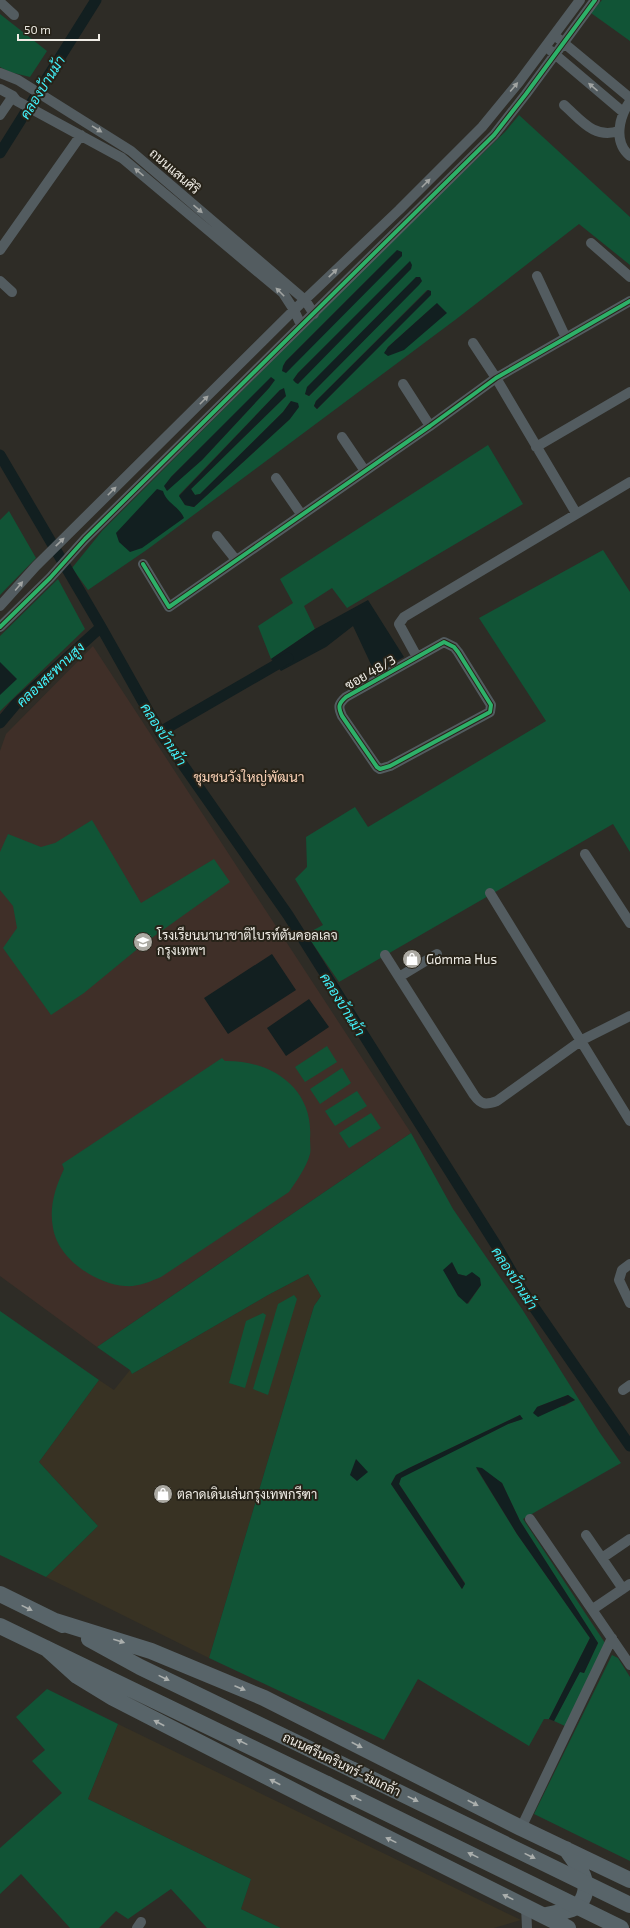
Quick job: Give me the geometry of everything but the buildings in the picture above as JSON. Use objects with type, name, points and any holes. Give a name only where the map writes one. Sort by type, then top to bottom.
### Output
[{"type":"main road","name":"ถนนศรีนครินทร์-ร่มเกล้า","points":[[0,1594],[140,1666],[630,1905]]},
{"type":"main road","name":"ถนนศรีนครินทร์-ร่มเกล้า","points":[[55,1621],[151,1651],[264,1698],[521,1828],[630,1880]]},
{"type":"main road","name":"ถนนศรีนครินทร์-ร่มเกล้า","points":[[0,1626],[621,1928]]},
{"type":"main road","name":"ถนนศรีนครินทร์-ร่มเกล้า","points":[[46,1648],[77,1676],[113,1698],[310,1799],[526,1906],[547,1921],[568,1928]]},
{"type":"main road","points":[[547,1921],[579,1905],[587,1887],[585,1879],[566,1849]]},
{"type":"street","points":[[0,606],[36,566],[294,310],[387,222],[482,127],[580,0]]},
{"type":"street","points":[[0,627],[50,578],[85,539],[494,135],[595,0]]},
{"type":"street","points":[[0,2],[14,16]]},
{"type":"street","points":[[554,35],[630,98]]},
{"type":"street","points":[[545,46],[623,112]]},
{"type":"street","name":"ถนนแสนศิริ","points":[[0,73],[18,80],[131,150],[163,185],[283,293],[294,310],[301,325]]},
{"type":"street","name":"ถนนแสนศิริ","points":[[0,90],[122,158],[163,185],[305,300],[314,314]]},
{"type":"street","points":[[0,115],[15,98]]},
{"type":"street","points":[[630,102],[623,112],[619,131],[626,153],[630,156]]},
{"type":"street","points":[[564,105],[593,131],[612,133],[619,131]]},
{"type":"street","points":[[0,250],[81,135]]},
{"type":"street","points":[[387,222],[396,232]]},
{"type":"street","points":[[591,243],[630,277]]},
{"type":"street","points":[[537,276],[566,338]]},
{"type":"street","points":[[0,281],[12,292]]},
{"type":"street","points":[[143,564],[169,606],[300,514],[366,471],[496,378],[630,301]]},
{"type":"street","points":[[473,343],[496,378],[576,513]]},
{"type":"street","points":[[403,384],[430,426]]},
{"type":"street","points":[[536,447],[630,392]]},
{"type":"street","points":[[342,437],[366,471]]},
{"type":"street","points":[[276,478],[300,514]]},
{"type":"street","points":[[417,657],[399,624],[404,616],[576,513],[629,486]]},
{"type":"street","points":[[218,536],[236,560]]},
{"type":"street","name":"ซอย 48/3","points":[[444,642],[454,647],[491,705],[490,712],[390,766],[380,769],[377,767],[342,716],[338,707],[339,703],[346,697],[417,657],[444,642]]},
{"type":"street","points":[[585,854],[630,923]]},
{"type":"street","points":[[490,892],[582,1040],[630,1121]]},
{"type":"street","points":[[399,977],[438,954]]},
{"type":"street","points":[[385,955],[474,1095],[478,1101],[484,1104],[497,1101],[582,1040],[630,1016]]},
{"type":"street","points":[[630,1264],[622,1270],[619,1280],[630,1303]]},
{"type":"street","points":[[530,1519],[630,1665]]},
{"type":"street","points":[[586,1535],[602,1558],[627,1586],[592,1609]]},
{"type":"street","points":[[602,1558],[630,1539]]},
{"type":"street","points":[[521,1828],[612,1638]]},
{"type":"street","points":[[526,1906],[527,1928]]},
{"type":"shaded area","points":[[397,250],[402,252],[402,256],[286,373],[282,371],[286,361]]},
{"type":"shaded area","points":[[410,261],[412,265],[411,269],[298,384],[296,383],[293,380],[298,373]]},
{"type":"shaded area","points":[[416,277],[420,277],[422,281],[419,285],[309,396],[305,394],[307,387]]},
{"type":"shaded area","points":[[428,290],[431,291],[431,295],[317,409],[314,406],[316,401]]},
{"type":"shaded area","points":[[437,303],[447,313],[404,350],[388,356],[384,353],[388,347]]},
{"type":"shaded area","points":[[271,377],[275,380],[269,388],[202,460],[167,491],[164,486],[171,477]]},
{"type":"shaded area","points":[[284,388],[286,396],[191,489],[195,495],[200,494],[283,412],[291,401],[298,403],[299,407],[290,419],[194,507],[185,505],[179,496],[280,390]]},
{"type":"shaded area","points":[[157,489],[163,491],[167,499],[179,510],[184,518],[142,548],[130,552],[119,542],[116,533]]},
{"type":"shaded area","points":[[368,600],[404,657],[375,673],[353,626],[326,647],[281,671],[271,659],[315,629]]},
{"type":"shaded area","name":"โรงเรียนนานาชาติไบรท์ตันคอลเลจ กรุงเทพฯ","points":[[93,646],[411,1133],[97,1347],[0,1276],[0,751],[6,734]]},
{"type":"shaded area","points":[[0,662],[17,679],[0,695]]},
{"type":"shaded area","points":[[272,954],[296,990],[228,1034],[204,998]]},
{"type":"shaded area","points":[[309,999],[329,1027],[286,1056],[267,1028]]},
{"type":"shaded area","points":[[452,1262],[458,1274],[466,1276],[472,1272],[480,1278],[481,1285],[467,1304],[458,1296],[443,1270]]},
{"type":"shaded area","name":"ตลาดเดินเล่นกรุงเทพกรีฑา","points":[[308,1274],[321,1296],[314,1306],[209,1658],[46,1577],[98,1526],[39,1462],[99,1380],[114,1390],[130,1370],[132,1374],[268,1295]]},
{"type":"shaded area","points":[[568,1395],[575,1400],[538,1417],[533,1413],[537,1407]]},
{"type":"shaded area","points":[[520,1415],[523,1419],[508,1424],[401,1478],[399,1484],[465,1584],[462,1589],[391,1484],[396,1475],[409,1468]]},
{"type":"shaded area","points":[[356,1459],[368,1472],[357,1481],[350,1475]]},
{"type":"shaded area","points":[[476,1467],[482,1468],[502,1483],[520,1521],[598,1643],[584,1673],[580,1672],[554,1721],[549,1719],[590,1638],[517,1534]]},
{"type":"shaded area","points":[[118,1724],[521,1920],[494,1928],[281,1928],[241,1909],[251,1879],[88,1799]]},
{"type":"green space","points":[[602,0],[630,0],[630,41],[591,13]]},
{"type":"green space","points":[[0,14],[47,51],[30,77],[10,72],[0,67]]},
{"type":"green space","points":[[519,115],[630,217],[630,265],[579,224],[455,320],[148,549],[88,590],[72,568],[102,531],[401,232],[505,132]],"holes":[[[397,250],[283,366],[286,361]],[[410,262],[293,380],[298,373]],[[422,281],[309,396],[305,394]],[[427,290],[430,291],[430,295],[317,409],[314,406],[316,401]],[[437,303],[385,353],[388,347]],[[274,380],[269,388],[202,460],[167,490],[171,477],[245,404]],[[280,390],[286,396],[191,489],[195,495],[200,494],[283,412],[291,401],[290,419],[194,507],[185,505],[179,495]]]},
{"type":"green space","points":[[488,445],[523,504],[347,608],[332,588],[304,606],[315,629],[271,659],[258,626],[293,603],[280,579]]},
{"type":"green space","points":[[9,511],[36,558],[0,595],[0,520]]},
{"type":"green space","points":[[603,550],[630,592],[630,852],[613,824],[339,982],[306,934],[323,925],[295,879],[307,867],[306,837],[355,807],[368,827],[546,721],[479,618]]},
{"type":"green space","points":[[58,579],[85,629],[0,711],[0,636]]},
{"type":"green space","points":[[92,820],[141,903],[214,859],[230,882],[146,942],[84,993],[51,1015],[3,948],[17,928],[13,906],[0,890],[0,852],[8,834],[41,847],[55,843]]},
{"type":"green space","points":[[327,1046],[337,1062],[305,1082],[295,1067]]},
{"type":"green space","points":[[222,1058],[225,1061],[242,1062],[273,1072],[286,1080],[297,1092],[305,1105],[309,1121],[310,1152],[301,1174],[289,1192],[161,1277],[148,1282],[130,1286],[114,1284],[91,1275],[80,1268],[62,1250],[56,1239],[53,1228],[52,1205],[58,1183],[64,1169],[62,1164]]},
{"type":"green space","points":[[342,1068],[351,1083],[320,1104],[310,1089]]},
{"type":"green space","points":[[357,1091],[367,1106],[335,1126],[325,1111]]},
{"type":"green space","points":[[371,1113],[381,1128],[349,1148],[339,1133]]},
{"type":"green space","points":[[411,1133],[453,1209],[522,1309],[600,1433],[621,1463],[523,1519],[605,1643],[565,1726],[554,1721],[580,1671],[584,1673],[598,1643],[520,1521],[502,1483],[476,1468],[517,1534],[590,1638],[549,1719],[544,1719],[529,1746],[418,1679],[384,1740],[209,1658],[314,1306],[321,1296],[308,1274],[268,1295],[132,1374],[130,1370],[97,1347]],"holes":[[[452,1262],[458,1274],[466,1276],[481,1285],[468,1304]],[[568,1395],[575,1400],[564,1406],[537,1407]],[[520,1415],[522,1419],[508,1424],[401,1477],[399,1484],[465,1583],[462,1589],[391,1484],[396,1475]]]},
{"type":"green space","points":[[294,1295],[297,1299],[268,1395],[253,1389],[278,1304]]},
{"type":"green space","points":[[0,1311],[99,1380],[39,1462],[98,1526],[46,1577],[0,1555]]},
{"type":"green space","points":[[263,1313],[266,1315],[245,1388],[229,1383],[246,1321]]},
{"type":"green space","points":[[612,1655],[618,1658],[630,1677],[630,1861],[534,1814]]},
{"type":"green space","points":[[47,1689],[118,1724],[88,1799],[251,1879],[241,1909],[281,1928],[207,1928],[171,1889],[128,1919],[116,1911],[99,1928],[70,1928],[21,1874],[0,1894],[0,1848],[62,1793],[32,1761],[45,1750],[16,1717]]},
{"type":"waterway","name":"คลองบ้านม้า","points":[[0,153],[96,0]]},
{"type":"waterway","name":"คลองบ้านม้า","points":[[0,455],[101,627],[160,732],[288,915],[496,1245],[522,1290],[630,1446]]},
{"type":"waterway","name":"คลองสะพานสูง","points":[[0,723],[16,704],[101,627]]},
{"type":"waterway","points":[[160,732],[288,658]]},
{"type":"cycle path","points":[[0,627],[50,578],[85,539],[494,135],[595,0]]},
{"type":"cycle path","points":[[143,564],[169,607],[430,426],[496,378],[630,301]]},
{"type":"cycle path","points":[[444,642],[454,647],[458,652],[491,705],[490,712],[390,766],[380,769],[377,767],[342,716],[339,708],[341,702],[346,697],[444,642]]},
{"type":"place","name":"โรงเรียนนานาชาติไบรท์ตันคอลเลจ กรุงเทพฯ","points":[[143,942]]},
{"type":"place","name":"Gømma Hus","points":[[412,959]]},
{"type":"place","name":"ตลาดเดินเล่นกรุงเทพกรีฑา","points":[[163,1494]]},
{"type":"district","name":"ชุมชนวังใหญ่พัฒนา","points":[[249,776]]}]
